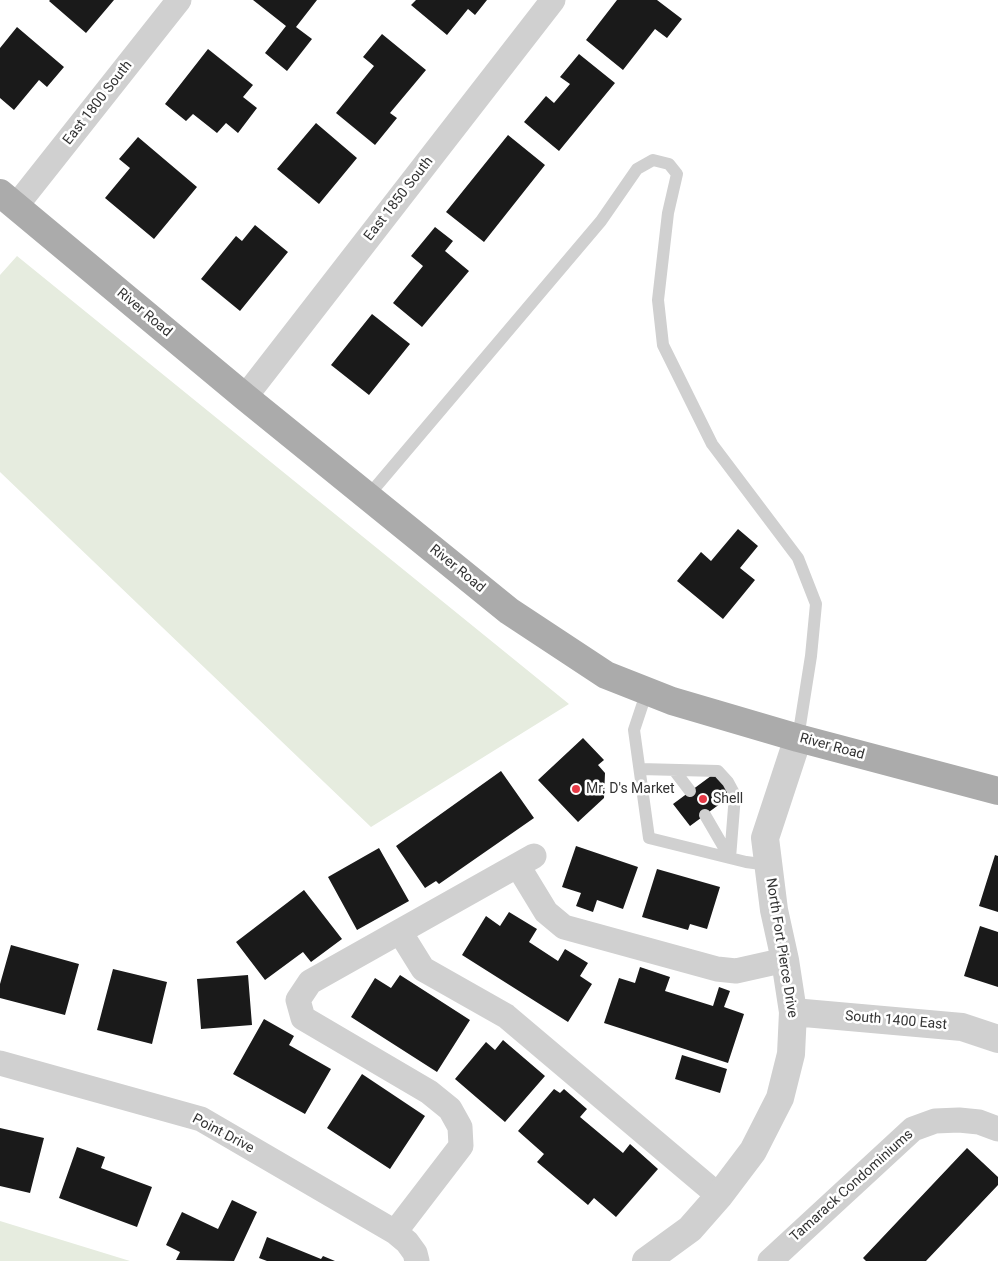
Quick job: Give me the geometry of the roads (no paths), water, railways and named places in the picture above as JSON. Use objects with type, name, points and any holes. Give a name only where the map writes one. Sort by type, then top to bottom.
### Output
[{"type":"main road","name":"River Road","points":[[8,200],[245,397],[510,611],[606,675],[672,701],[798,738],[998,791]]},
{"type":"street","name":"East 1800 South","points":[[8,200],[179,0]]},
{"type":"street","name":"East 1850 South","points":[[245,397],[553,0]]},
{"type":"street","name":"North Fort Pierce Drive","points":[[646,1261],[690,1229],[719,1196],[753,1151],[780,1098],[791,1054],[793,1012],[785,960],[774,910],[766,838],[798,738]]},
{"type":"street","points":[[395,1232],[462,1146],[460,1127],[450,1109],[429,1092],[303,1018],[298,1000],[310,982],[526,861],[546,912],[564,927],[716,969],[736,971],[785,960]]},
{"type":"street","points":[[400,932],[423,969],[506,1016],[719,1196]]},
{"type":"street","name":"South 1400 East","points":[[793,1012],[962,1027],[998,1039]]},
{"type":"street","name":"Point Drive","points":[[0,1062],[201,1119],[395,1232],[407,1242],[417,1261]]},
{"type":"street","name":"Tamarack Condominiums","points":[[770,1261],[913,1129],[936,1121],[958,1120],[979,1122],[998,1129]]},
{"type":"lane","points":[[368,496],[601,221],[637,169],[653,160],[669,164],[677,174],[668,213],[658,300],[663,345],[712,444],[798,558],[816,604],[811,656],[798,738]]},
{"type":"lane","points":[[647,691],[634,730],[648,838],[730,858],[769,865]]},
{"type":"lane","points":[[640,768],[718,770],[728,782],[735,795],[730,858]]},
{"type":"lane","points":[[674,770],[690,792]]},
{"type":"lane","points":[[705,815],[730,858]]},
{"type":"place","name":"Mr. D's Market","points":[[576,789]]},
{"type":"place","name":"Shell","points":[[703,799]]}]
